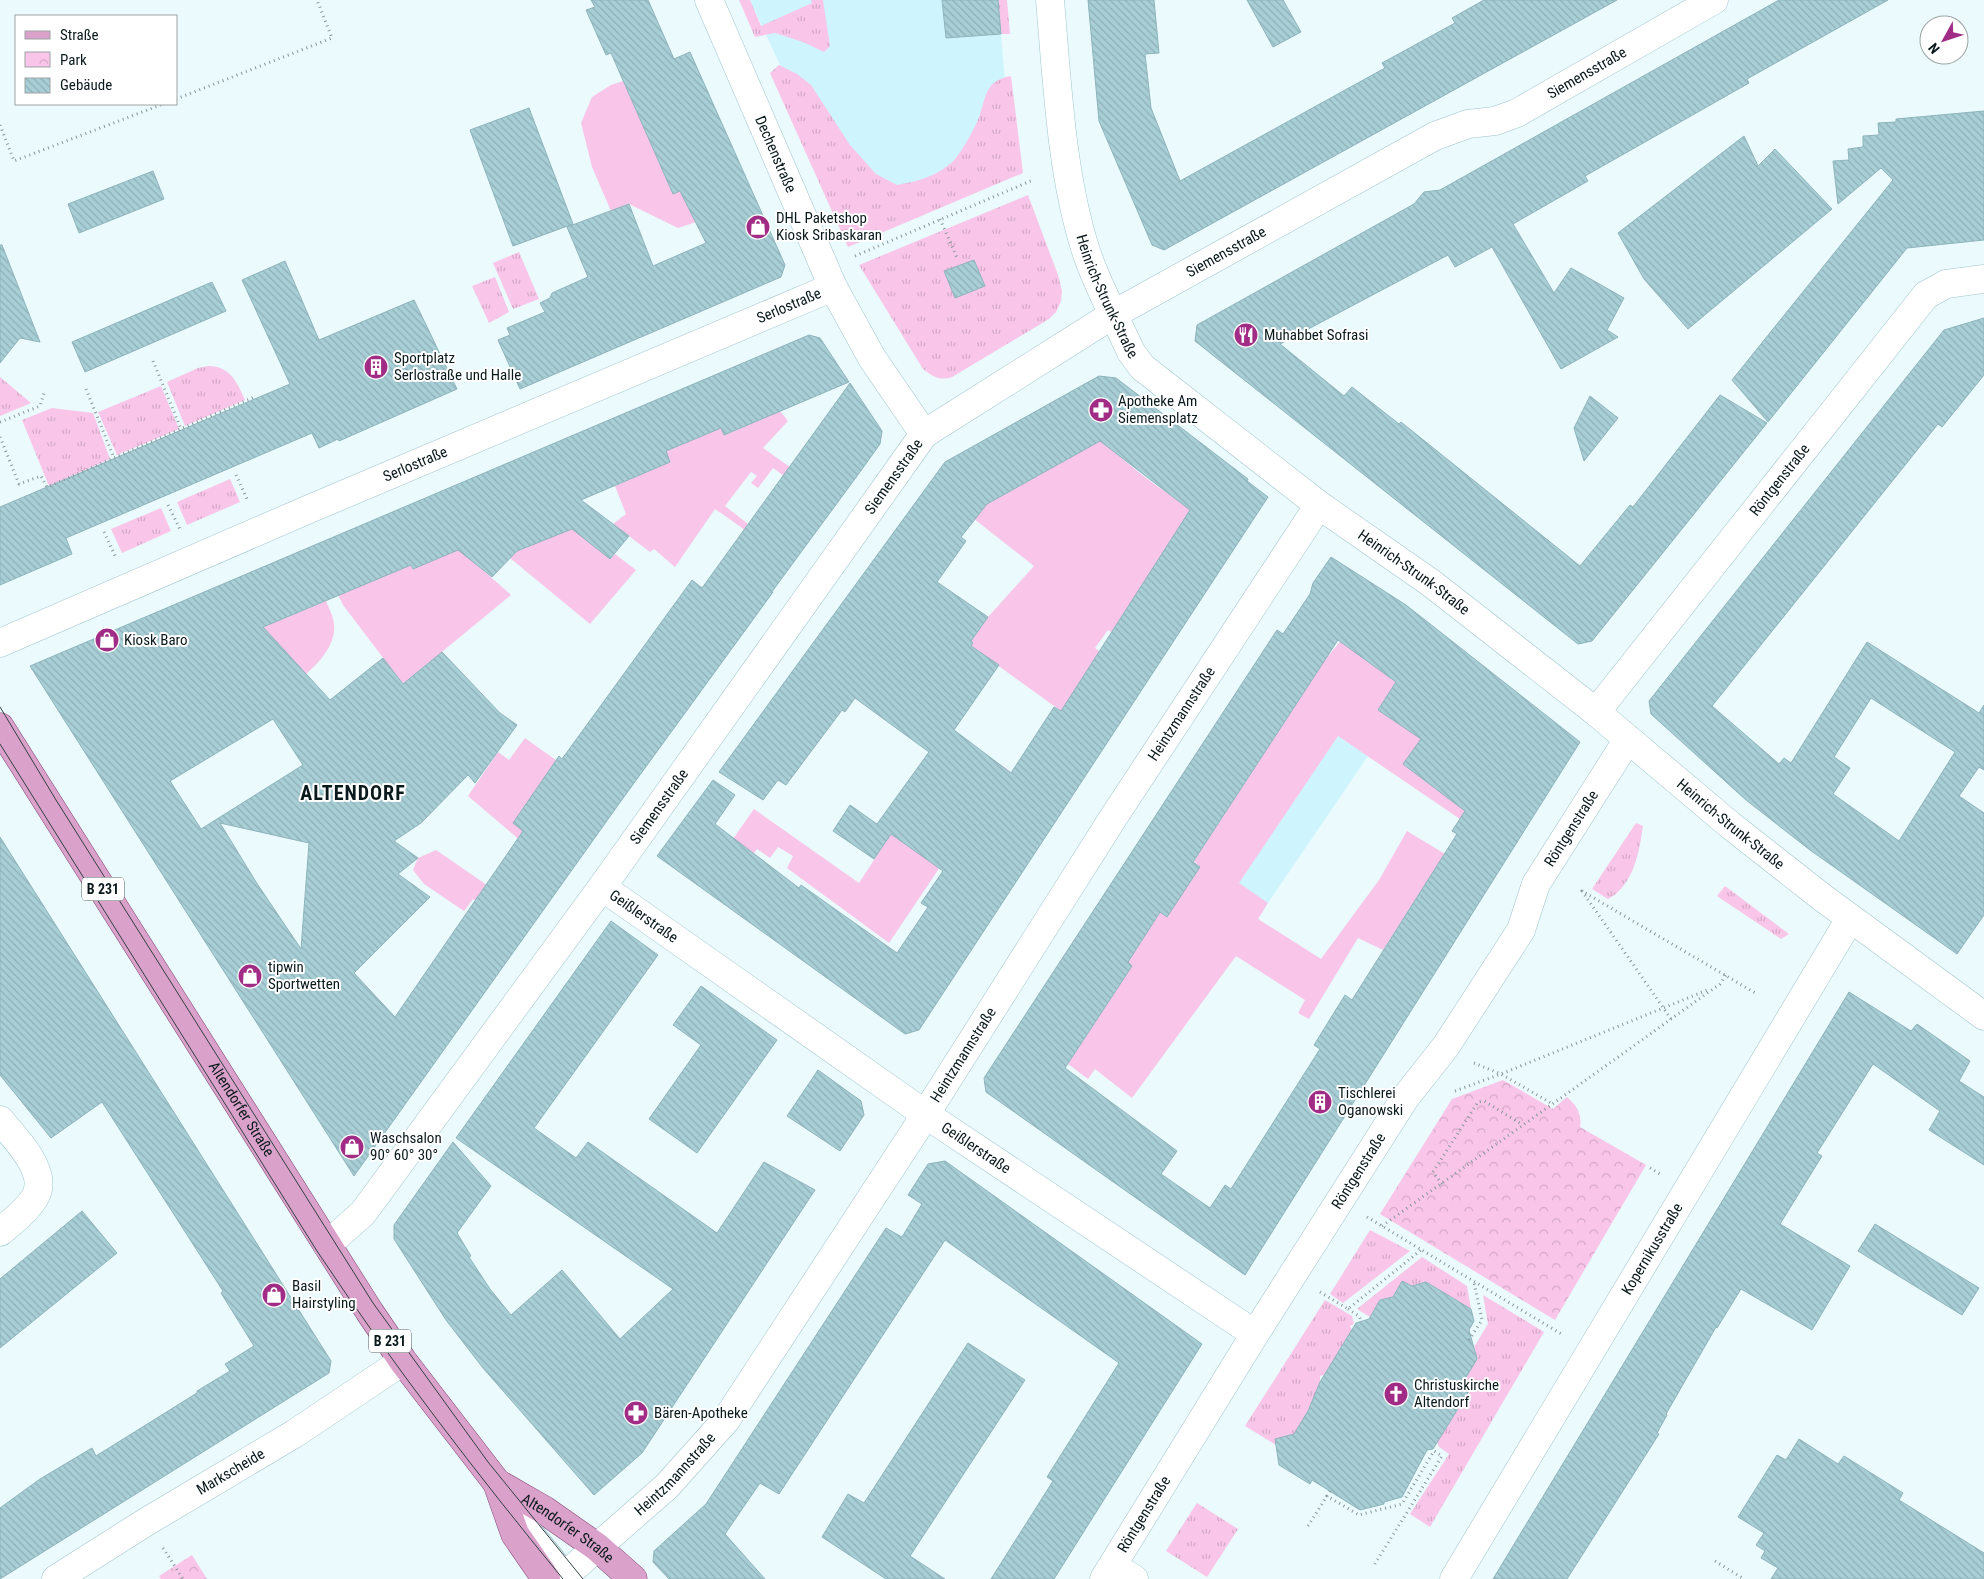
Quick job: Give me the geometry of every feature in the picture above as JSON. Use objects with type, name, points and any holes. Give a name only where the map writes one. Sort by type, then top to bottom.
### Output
[{"type":"main road","name":"Altendorfer Straße","points":[[2,737],[403,1361],[497,1483],[515,1534],[562,1577]]},
{"type":"main road","name":"Altendorfer Straße","points":[[497,1483],[544,1510],[597,1548],[633,1579]]},
{"type":"street","name":"Dechenstraße","points":[[709,0],[833,287],[872,358],[924,434]]},
{"type":"street","name":"Heinrich-Strunk-Straße","points":[[1050,0],[1059,104],[1072,195],[1085,249],[1131,352],[1142,367],[1320,505],[1431,583],[1596,712],[1730,825],[1850,919],[1984,1016]]},
{"type":"street","name":"Siemensstraße","points":[[327,1245],[364,1213],[602,887],[924,434],[1114,314],[1434,136],[1468,124],[1495,121],[1517,112],[1714,0]]},
{"type":"street","name":"Röntgenstraße","points":[[1596,712],[1926,295],[1946,284],[1984,279]]},
{"type":"street","name":"Serlostraße","points":[[0,643],[307,510],[833,287]]},
{"type":"street","name":"Heintzmannstraße","points":[[562,1577],[667,1486],[726,1420],[925,1114],[1108,826],[1320,505]]},
{"type":"street","name":"Röntgenstraße","points":[[1117,1575],[1255,1334],[1405,1098],[1446,1046],[1521,930],[1536,884],[1628,739]]},
{"type":"street","name":"Geißlerstraße","points":[[602,887],[925,1114],[1255,1334]]},
{"type":"street","name":"Kopernikusstraße","points":[[1454,1579],[1850,919]]},
{"type":"street","points":[[0,1120],[26,1153],[38,1173],[38,1190],[31,1203],[0,1232]]},
{"type":"street","name":"Markscheide","points":[[56,1579],[146,1522],[294,1434],[403,1361]]},
{"type":"path","points":[[178,98],[332,38],[317,0]]},
{"type":"path","points":[[0,125],[14,161],[160,105]]},
{"type":"path","points":[[850,259],[1034,180]]},
{"type":"path","points":[[940,219],[958,260]]},
{"type":"path","points":[[153,361],[181,429]]},
{"type":"path","points":[[86,389],[114,458]]},
{"type":"path","points":[[0,422],[40,406],[45,390]]},
{"type":"path","points":[[0,436],[19,484],[41,476],[46,488],[254,397]]},
{"type":"path","points":[[236,475],[249,504]]},
{"type":"path","points":[[168,505],[182,534]]},
{"type":"path","points":[[104,532],[117,561]]},
{"type":"path","points":[[1671,1019],[1582,891],[1757,994]]},
{"type":"path","points":[[1382,1226],[1716,987],[1726,975]]},
{"type":"path","points":[[1455,1091],[1716,987]]},
{"type":"path","points":[[1474,1063],[1501,1074],[1551,1104]]},
{"type":"path","points":[[1442,1184],[1433,1172],[1478,1102],[1484,1101],[1523,1125]]},
{"type":"path","points":[[1340,1201],[1590,1352]]},
{"type":"path","points":[[1348,1309],[1421,1250]]},
{"type":"path","points":[[1469,1340],[1482,1320],[1474,1282]]},
{"type":"path","points":[[1320,1292],[1358,1316],[1361,1321]]},
{"type":"path","points":[[1327,1496],[1359,1515],[1402,1504],[1434,1451],[1442,1456],[1373,1567]]},
{"type":"path","points":[[1308,1526],[1330,1491]]},
{"type":"path","points":[[1714,1561],[1744,1579]]},
{"type":"shaded area","points":[[750,0],[998,0],[1012,166],[849,237],[781,67]]},
{"type":"shaded area","points":[[1338,736],[1368,756],[1268,903],[1238,883]]},
{"type":"green space","points":[[739,0],[750,0],[761,26],[812,3],[811,0],[823,0],[830,46],[824,52],[803,42],[775,33],[755,37]]},
{"type":"green space","points":[[998,0],[1007,0],[1010,34],[1001,34]]},
{"type":"green space","points":[[779,65],[797,74],[811,85],[850,145],[876,174],[897,185],[931,176],[953,161],[975,126],[990,87],[995,82],[1011,76],[1023,173],[848,247],[770,73]]},
{"type":"green space","points":[[623,81],[673,193],[680,191],[705,219],[678,228],[629,204],[611,211],[592,167],[581,123],[592,97],[611,85]]},
{"type":"green space","points":[[1028,195],[1058,275],[1062,291],[1061,301],[1056,312],[1049,319],[952,377],[944,379],[933,376],[923,369],[859,265]]},
{"type":"green space","points":[[519,252],[539,299],[513,309],[493,263]]},
{"type":"green space","points":[[495,277],[509,312],[489,323],[472,286]]},
{"type":"green space","points":[[208,366],[222,369],[232,376],[245,400],[185,426],[167,382],[198,368]]},
{"type":"green space","points":[[0,377],[31,403],[0,416]]},
{"type":"green space","points":[[161,386],[179,429],[117,455],[98,412]]},
{"type":"green space","points":[[52,408],[93,413],[110,459],[49,486],[22,420]]},
{"type":"green space","points":[[780,411],[788,421],[763,448],[790,467],[784,476],[773,468],[758,488],[751,483],[757,476],[751,472],[725,506],[748,524],[745,530],[715,509],[675,567],[654,549],[650,552],[613,524],[626,514],[615,486],[670,462],[666,451],[721,428],[725,435]]},
{"type":"green space","points":[[1102,439],[1146,478],[1196,510],[1114,634],[1108,630],[1095,648],[1102,653],[1061,711],[971,646],[971,641],[988,617],[1034,566],[973,518],[987,504]]},
{"type":"green space","points":[[230,479],[240,502],[187,525],[177,502]]},
{"type":"green space","points":[[161,508],[171,531],[122,553],[111,529]]},
{"type":"green space","points":[[568,511],[610,559],[615,554],[636,570],[590,624],[510,558],[492,526]]},
{"type":"green space","points":[[463,547],[468,557],[511,595],[403,684],[343,605],[338,595],[409,562],[413,569]]},
{"type":"green space","points":[[326,601],[332,614],[334,627],[331,643],[323,657],[306,674],[263,627]]},
{"type":"green space","points":[[1343,638],[1368,662],[1385,674],[1400,678],[1379,710],[1443,708],[1404,764],[1429,784],[1495,773],[1460,819],[1338,736],[1239,883],[1268,903],[1258,919],[1321,959],[1379,880],[1407,831],[1445,854],[1383,950],[1358,938],[1309,1019],[1298,1013],[1305,1000],[1236,956],[1132,1098],[1095,1069],[1088,1079],[1068,1064],[1132,966],[1128,962],[1160,912],[1167,916],[1200,867],[1194,861],[1324,661]]},
{"type":"green space","points":[[525,738],[560,763],[528,834],[522,842],[468,796],[498,752],[509,760]]},
{"type":"green space","points":[[974,746],[1011,772],[977,824],[971,821],[889,943],[787,868],[793,856],[778,847],[770,858],[757,849],[737,876],[718,860],[754,809],[859,883],[891,834],[905,844]]},
{"type":"green space","points":[[1636,823],[1643,826],[1634,867],[1624,885],[1608,899],[1592,889]]},
{"type":"green space","points":[[436,850],[497,892],[486,908],[473,899],[464,911],[424,884],[413,870],[418,858]]},
{"type":"green space","points":[[1725,886],[1789,934],[1781,939],[1717,896]]},
{"type":"green space","points":[[1503,1080],[1553,1109],[1567,1097],[1578,1110],[1580,1127],[1646,1165],[1555,1320],[1380,1214],[1452,1099]]},
{"type":"green space","points":[[1370,1230],[1410,1251],[1343,1303],[1330,1294]]},
{"type":"green space","points":[[1422,1257],[1467,1286],[1471,1309],[1426,1282],[1414,1287],[1402,1281],[1392,1298],[1380,1300],[1370,1317],[1357,1309]]},
{"type":"green space","points":[[1483,1295],[1544,1332],[1430,1527],[1410,1514],[1449,1454],[1439,1447],[1437,1442],[1465,1398],[1470,1396],[1469,1392],[1464,1393],[1460,1386],[1477,1359],[1474,1347],[1488,1324]]},
{"type":"green space","points":[[1325,1300],[1352,1316],[1354,1324],[1350,1326],[1352,1330],[1324,1375],[1320,1376],[1320,1381],[1326,1380],[1313,1411],[1292,1437],[1289,1435],[1280,1438],[1276,1445],[1245,1426]]},
{"type":"green space","points":[[1197,1503],[1238,1529],[1207,1577],[1166,1551]]},
{"type":"green space","points":[[192,1555],[207,1579],[161,1579],[159,1576]]},
{"type":"building","points":[[591,0],[648,0],[674,59],[690,52],[785,265],[781,277],[520,389],[498,340],[510,335],[507,328],[545,312],[540,303],[550,298],[552,293],[588,277],[567,227],[629,204],[653,266],[706,243],[680,191],[673,194],[611,53],[606,55],[586,10],[595,7]]},
{"type":"building","points":[[942,0],[998,0],[1001,34],[946,38]]},
{"type":"building","points":[[1088,0],[1154,0],[1159,53],[1145,54],[1151,108],[1180,181],[1385,68],[1382,63],[1455,23],[1452,18],[1484,0],[1617,0],[1164,250],[1152,245],[1099,121]]},
{"type":"building","points":[[1247,0],[1283,0],[1301,32],[1273,47]]},
{"type":"building","points":[[1779,0],[1888,0],[1747,79],[1749,83],[1585,176],[1588,181],[1513,224],[1554,293],[1571,268],[1624,298],[1607,330],[1618,337],[1561,369],[1492,247],[1455,267],[1448,255],[1280,344],[1344,396],[1352,387],[1399,424],[1401,422],[1580,566],[1630,505],[1633,507],[1720,395],[1767,423],[1592,641],[1578,644],[1195,341],[1197,325],[1414,204],[1424,192],[1440,190]]},
{"type":"building","points":[[529,108],[573,224],[513,246],[470,130]]},
{"type":"building","points":[[1984,111],[1984,240],[1907,248],[1768,422],[1732,380],[1893,180],[1881,168],[1838,204],[1833,161],[1849,160],[1848,149],[1863,147],[1863,136],[1879,135],[1878,123],[1896,122],[1896,119]]},
{"type":"building","points":[[1744,136],[1758,166],[1775,149],[1832,209],[1688,329],[1644,279],[1618,233]]},
{"type":"building","points":[[153,171],[164,199],[79,233],[68,204]]},
{"type":"building","points":[[0,245],[2,245],[40,342],[20,338],[0,363]]},
{"type":"building","points":[[974,260],[985,286],[955,298],[944,271]]},
{"type":"building","points":[[285,261],[319,340],[414,300],[457,389],[319,448],[312,433],[66,538],[72,554],[0,585],[0,507],[290,384],[242,280]]},
{"type":"building","points":[[212,282],[226,311],[85,372],[72,342]]},
{"type":"building","points":[[1984,318],[1984,375],[1942,427],[1938,424],[1712,706],[1779,764],[1784,758],[1791,763],[1867,642],[1979,713],[1984,705],[1984,770],[1979,767],[1959,796],[1984,813],[1984,915],[1957,954],[1810,850],[1746,800],[1651,714],[1649,701],[1944,330]],"holes":[[[1871,698],[1955,752],[1899,841],[1833,794],[1850,768],[1834,757]]]},
{"type":"building","points":[[809,335],[820,338],[849,382],[724,435],[721,428],[666,451],[670,462],[581,500],[629,536],[610,559],[572,529],[517,551],[492,577],[458,550],[413,569],[411,565],[263,627],[330,700],[383,658],[403,684],[442,652],[500,713],[517,725],[475,783],[468,775],[421,823],[394,841],[418,858],[398,874],[430,897],[354,973],[395,1017],[523,831],[513,823],[559,756],[562,759],[692,580],[702,588],[850,383],[882,431],[880,444],[621,801],[354,1176],[30,666]],"holes":[[[273,719],[303,765],[201,829],[170,781]],[[220,823],[309,843],[301,949],[256,882]]]},
{"type":"building","points":[[1099,376],[1116,378],[1248,479],[1247,481],[1268,497],[919,1030],[905,1034],[657,856],[713,780],[735,795],[715,824],[799,888],[801,885],[897,953],[928,907],[921,903],[943,871],[891,834],[874,859],[833,831],[850,805],[877,824],[929,752],[855,698],[845,712],[842,710],[786,785],[778,780],[763,800],[719,772],[945,462]],"holes":[[[1100,441],[1190,510],[1061,711],[1054,707],[1011,773],[954,730],[999,665],[971,646],[973,643],[971,641],[988,617],[937,582],[966,541],[961,537],[987,504]]]},
{"type":"building","points":[[1590,396],[1618,418],[1584,461],[1574,428]]},
{"type":"building","points":[[1331,557],[1406,605],[1580,742],[1245,1275],[986,1092],[984,1078],[1277,630],[1283,634],[1310,594],[1313,583]],"holes":[[[1338,640],[1396,682],[1378,710],[1421,739],[1403,764],[1465,811],[1452,831],[1457,834],[1352,1000],[1345,995],[1314,1045],[1320,1049],[1231,1189],[1225,1185],[1210,1208],[1161,1174],[1177,1151],[1065,1068],[1132,966],[1128,962],[1160,912],[1167,917],[1200,867],[1193,862]]]},
{"type":"building","points":[[0,837],[331,1361],[329,1373],[0,1579],[0,1508],[40,1479],[92,1448],[96,1456],[197,1393],[197,1391],[230,1371],[225,1364],[254,1346],[221,1293],[223,1291],[102,1102],[51,1138],[0,1075]]},
{"type":"building","points":[[611,921],[658,955],[534,1128],[576,1158],[588,1142],[717,1233],[764,1162],[815,1190],[642,1453],[594,1495],[483,1368],[446,1320],[394,1239],[394,1225],[453,1142],[491,1186],[457,1233],[471,1256],[469,1257],[490,1289],[511,1315],[562,1270],[620,1339],[673,1289],[456,1138]]},
{"type":"building","points":[[701,986],[777,1040],[697,1153],[649,1119],[701,1045],[673,1025]]},
{"type":"building","points":[[1849,992],[1911,1031],[1917,1024],[1970,1061],[1959,1081],[1984,1097],[1984,1165],[1929,1130],[1940,1111],[1873,1064],[1817,1153],[1822,1156],[1780,1224],[1850,1266],[1812,1330],[1741,1289],[1716,1327],[1666,1414],[1657,1433],[1659,1434],[1567,1579],[1493,1579]]},
{"type":"building","points":[[818,1070],[861,1101],[864,1115],[840,1151],[787,1116]]},
{"type":"building","points":[[945,1161],[1202,1344],[1054,1579],[991,1579],[1053,1481],[1047,1477],[1119,1363],[945,1240],[779,1494],[760,1483],[725,1534],[765,1579],[669,1579],[653,1562],[654,1551],[706,1504],[886,1228],[902,1237],[922,1204],[908,1195],[928,1164]]},
{"type":"building","points":[[82,1211],[117,1253],[0,1348],[0,1279]]},
{"type":"building","points":[[1875,1224],[1979,1288],[1962,1315],[1858,1251]]},
{"type":"building","name":"Christuskirche Altendorf","points":[[1402,1281],[1412,1286],[1426,1282],[1471,1309],[1474,1321],[1469,1330],[1477,1359],[1465,1379],[1469,1391],[1433,1449],[1427,1450],[1402,1497],[1360,1510],[1312,1480],[1310,1484],[1279,1465],[1275,1439],[1294,1434],[1308,1411],[1320,1382],[1356,1323],[1369,1319],[1380,1300],[1393,1297]]},
{"type":"building","points":[[968,1343],[1025,1380],[910,1556],[945,1579],[886,1579],[822,1537],[848,1494],[864,1503]]},
{"type":"building","points":[[1799,1439],[1838,1464],[1844,1456],[1903,1493],[1899,1500],[1984,1553],[1984,1579],[1771,1579],[1778,1568],[1761,1558],[1765,1551],[1756,1545],[1764,1533],[1738,1517],[1777,1455],[1786,1460]]},
{"type":"tram line","points":[[0,707],[56,800],[373,1303],[488,1462],[583,1579]]},
{"type":"tram line","points":[[0,744],[317,1251],[375,1335],[436,1418],[563,1579]]},
{"type":"place","name":"DHL Paketshop Kiosk Sribaskaran","points":[[758,227]]},
{"type":"place","name":"Muhabbet Sofrasi","points":[[1246,335]]},
{"type":"place","name":"Sportplatz Serlostraße und Halle","points":[[376,367]]},
{"type":"place","name":"Apotheke Am Siemensplatz","points":[[1101,410]]},
{"type":"place","name":"Kiosk Baro","points":[[107,640]]},
{"type":"place","name":"tipwin Sportwetten","points":[[250,976]]},
{"type":"place","name":"Tischlerei Oganowski","points":[[1320,1102]]},
{"type":"place","name":"Waschsalon 90° 60° 30°","points":[[352,1147]]},
{"type":"place","name":"Basil Hairstyling","points":[[274,1295]]},
{"type":"place","name":"Christuskirche Altendorf","points":[[1396,1394]]},
{"type":"place","name":"Bären-Apotheke","points":[[636,1413]]},
{"type":"district","name":"ALTENDORF","points":[[353,793]]}]
